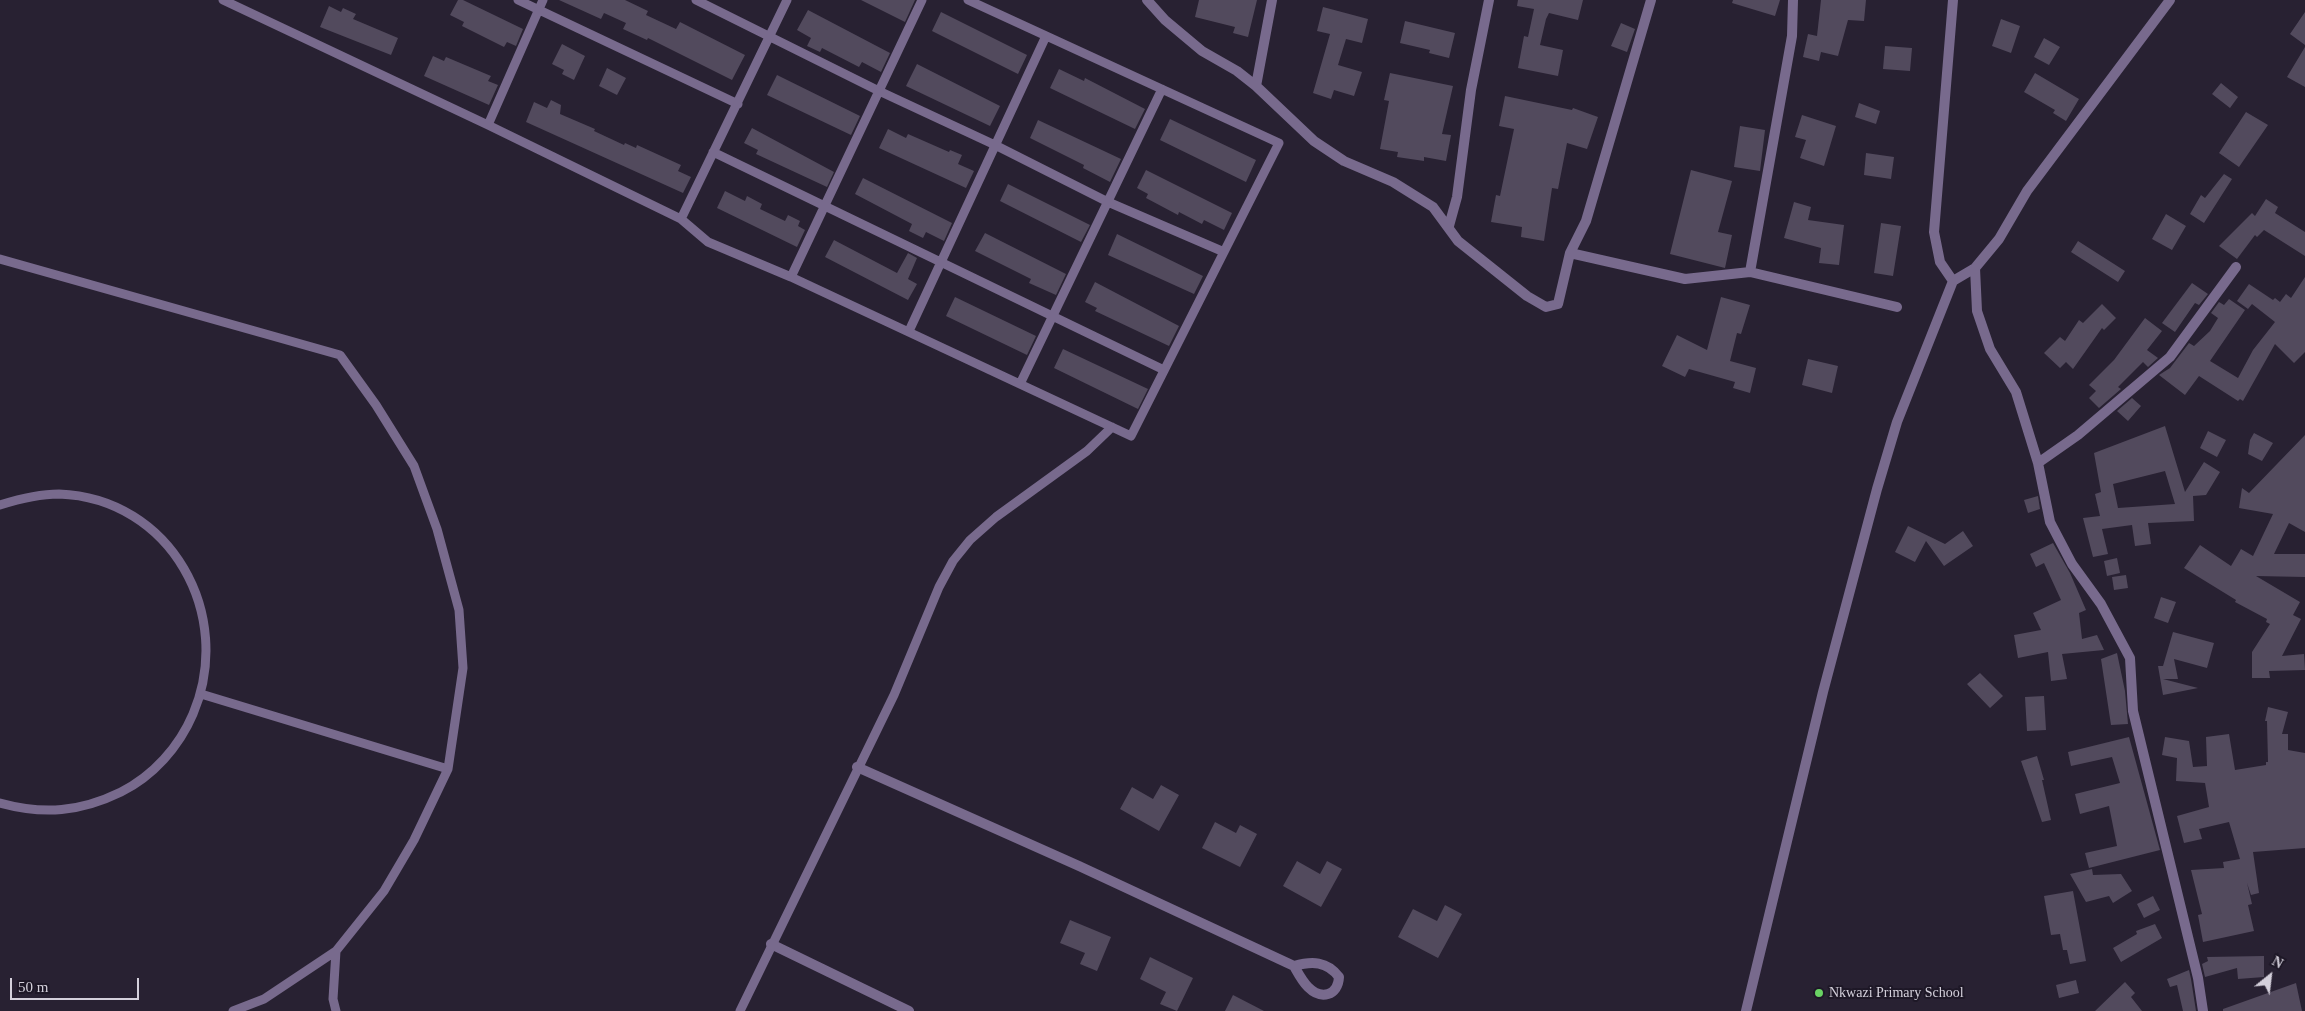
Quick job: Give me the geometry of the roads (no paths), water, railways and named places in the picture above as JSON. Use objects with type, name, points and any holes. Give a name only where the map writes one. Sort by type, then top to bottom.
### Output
[{"type":"street","points":[[1147,0],[1165,20],[1202,51],[1237,71],[1256,86],[1314,141],[1344,161],[1393,182],[1433,207],[1449,226],[1458,241],[1527,296],[1546,307],[1558,304],[1570,253],[1586,221],[1651,0]]},
{"type":"street","points":[[1256,86],[1272,0]]},
{"type":"street","points":[[1449,226],[1457,197],[1471,90],[1489,0]]},
{"type":"street","points":[[1750,272],[1792,36],[1793,0]]},
{"type":"street","points":[[1953,0],[1934,232],[1940,262],[1953,281]]},
{"type":"street","points":[[1746,1011],[1823,692],[1877,489],[1898,422],[1953,281],[1975,268],[1999,239],[2033,183],[2170,0]]},
{"type":"street","points":[[1570,253],[1685,280],[1750,272],[1897,308]]},
{"type":"street","points":[[2038,463],[2078,435],[2170,357],[2236,267]]},
{"type":"street","points":[[1975,268],[1976,311],[1990,349],[2016,392],[2038,463],[2050,522],[2072,564],[2101,604],[2130,658],[2133,711],[2198,978],[2203,1011]]},
{"type":"street","points":[[857,767],[1079,866],[1294,966]]},
{"type":"street","points":[[771,944],[908,1011]]},
{"type":"lane","points":[[222,0],[488,125],[681,220],[708,242],[791,276],[1131,436],[1279,143],[968,0]]},
{"type":"lane","points":[[518,0],[738,104]]},
{"type":"lane","points":[[488,125],[543,0]]},
{"type":"lane","points":[[696,0],[1108,202],[1224,252]]},
{"type":"lane","points":[[681,220],[787,0]]},
{"type":"lane","points":[[791,276],[922,0]]},
{"type":"lane","points":[[908,331],[1046,36]]},
{"type":"lane","points":[[1020,384],[1162,89]]},
{"type":"lane","points":[[713,152],[1164,370]]},
{"type":"lane","points":[[0,260],[340,355],[414,466],[437,529],[459,610],[463,668],[448,769],[414,840],[384,891],[336,951],[264,999],[233,1011]]},
{"type":"lane","points":[[740,1011],[857,767],[894,695],[939,587],[953,561],[970,540],[996,517],[1087,451],[1112,427]]},
{"type":"lane","points":[[0,504],[24,497],[60,494],[94,500],[126,513],[155,533],[183,567],[195,590],[205,624],[207,659],[201,694],[186,729],[164,760],[135,785],[100,802],[63,810],[25,810],[0,803]]},
{"type":"lane","points":[[201,694],[448,769]]},
{"type":"lane","points":[[336,951],[333,999],[336,1011]]},
{"type":"place","name":"Nkwazi Primary School","points":[[1819,993]]}]
